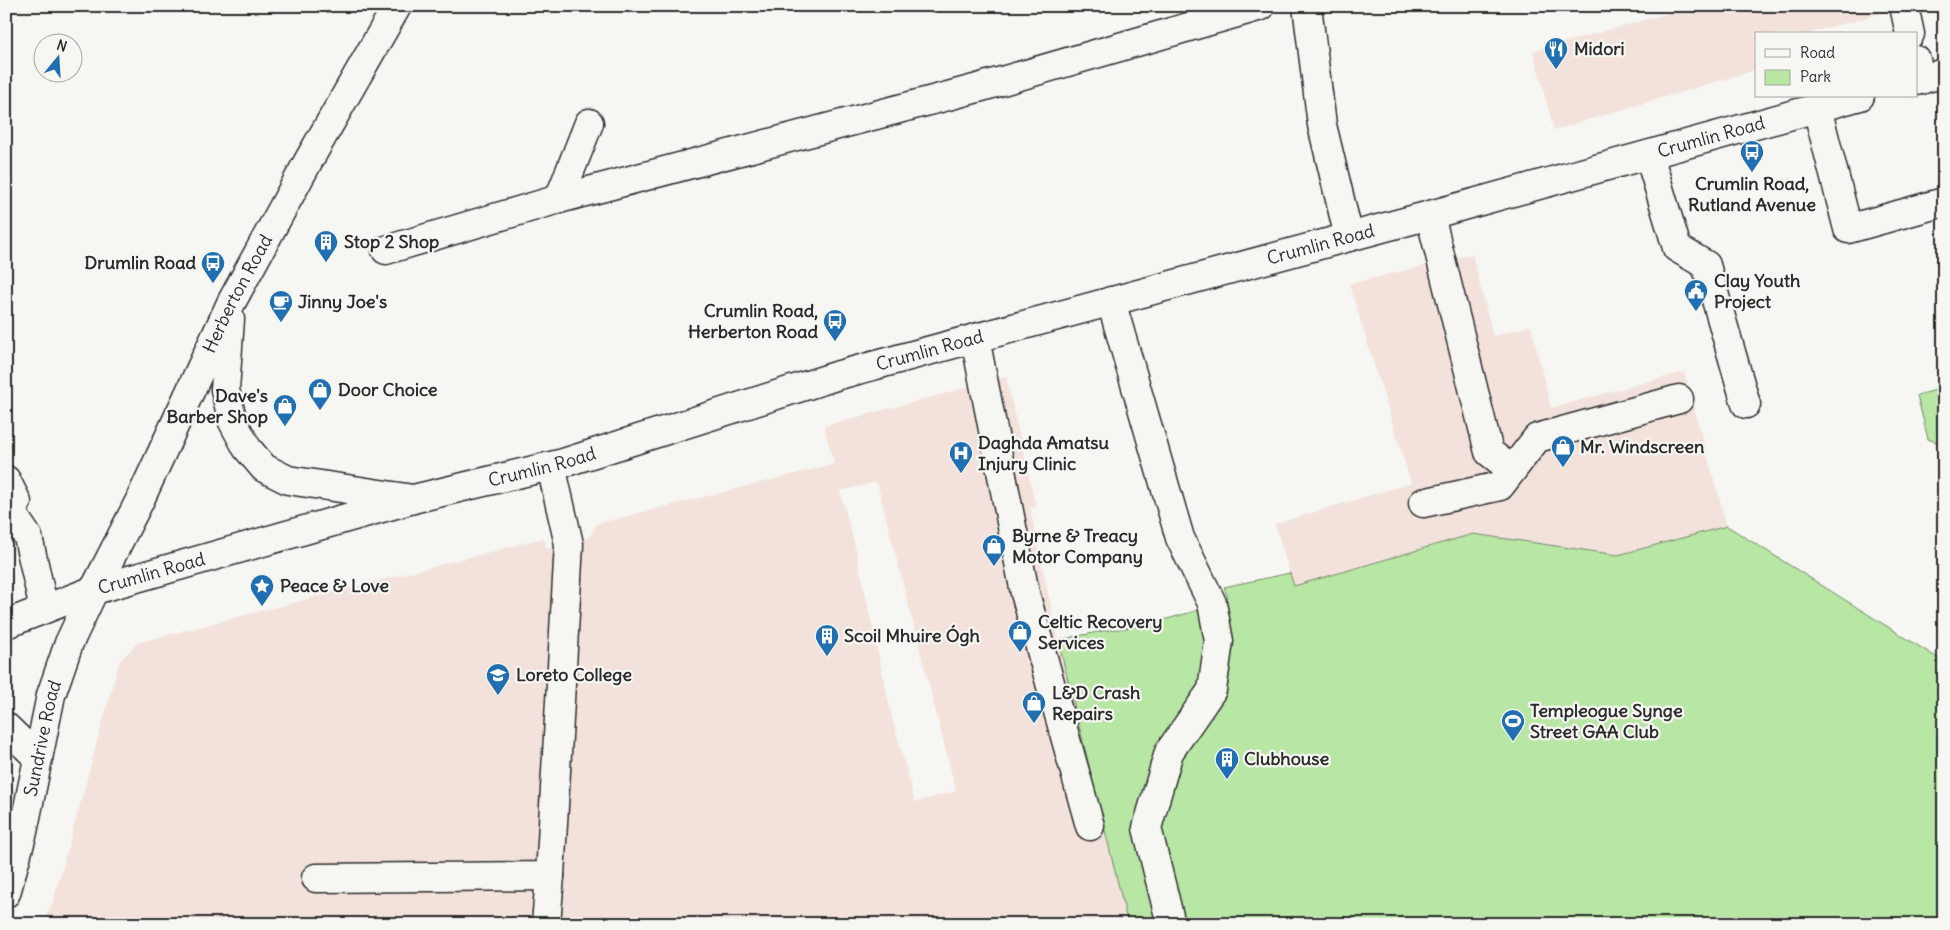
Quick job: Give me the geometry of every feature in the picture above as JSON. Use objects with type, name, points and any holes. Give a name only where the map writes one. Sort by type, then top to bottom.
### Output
[{"type":"main road","name":"Herberton Road","points":[[94,590],[139,502],[231,303],[310,158],[397,6]]},
{"type":"main road","points":[[386,250],[559,199],[978,88],[1260,6]]},
{"type":"main road","points":[[1308,6],[1322,125],[1349,237]]},
{"type":"main road","points":[[1904,6],[1910,32]]},
{"type":"main road","name":"Crumlin Road","points":[[6,624],[94,590],[413,499],[551,466],[838,375],[1430,216],[1853,98]]},
{"type":"main road","points":[[1818,108],[1848,229],[1944,202]]},
{"type":"main road","points":[[559,199],[588,123]]},
{"type":"main road","points":[[1648,155],[1677,248],[1706,265],[1746,404]]},
{"type":"main road","points":[[1430,216],[1489,452],[1512,470]]},
{"type":"main road","points":[[1111,301],[1180,538],[1212,603],[1219,641],[1212,690],[1169,752],[1147,828],[1171,924]]},
{"type":"main road","points":[[231,303],[225,390],[233,422],[248,448],[264,468],[288,480],[413,499]]},
{"type":"main road","points":[[975,338],[1025,593],[1090,826]]},
{"type":"main road","points":[[1423,503],[1500,486],[1537,438],[1679,400]]},
{"type":"main road","points":[[546,924],[569,544],[551,466]]},
{"type":"main road","points":[[6,480],[17,502],[7,507],[28,537],[44,609]]},
{"type":"main road","name":"Sundrive Road","points":[[6,893],[23,832],[51,695],[69,643],[94,590]]},
{"type":"main road","points":[[6,727],[38,758]]},
{"type":"main road","points":[[316,878],[550,876]]},
{"type":"shaded area","points":[[1695,6],[1908,6],[1813,32],[1755,32],[1755,70],[1554,130],[1533,51]]},
{"type":"shaded area","points":[[1472,254],[1493,336],[1531,326],[1551,408],[1684,372],[1727,526],[1618,555],[1473,534],[1294,586],[1275,524],[1411,483],[1349,284]]},
{"type":"shaded area","name":"Loreto College","points":[[1006,377],[1036,507],[1030,508],[1058,640],[1128,924],[42,924],[54,899],[119,662],[137,643],[544,538],[546,549],[582,542],[591,535],[596,524],[834,464],[824,426]],"holes":[[[877,482],[956,791],[915,802],[892,717],[855,546],[840,491]]]},
{"type":"green space","points":[[1944,388],[1944,445],[1928,439],[1917,395]]},
{"type":"green space","name":"Templeogue Synge Street GAA Club","points":[[1727,526],[1944,662],[1944,924],[1128,924],[1058,640],[1146,625],[1199,610],[1199,607],[1228,598],[1224,587],[1290,573],[1294,586],[1473,534],[1618,555]]},
{"type":"place","name":"Midori","points":[[1556,70]]},
{"type":"place","name":"Crumlin Road, Rutland Avenue","points":[[1752,173]]},
{"type":"place","name":"Stop 2 Shop","points":[[326,263]]},
{"type":"place","name":"Drumlin Road","points":[[213,284]]},
{"type":"place","name":"Clay Youth Project","points":[[1696,312]]},
{"type":"place","name":"Jinny Joe's","points":[[281,323]]},
{"type":"place","name":"Crumlin Road, Herberton Road","points":[[835,342]]},
{"type":"place","name":"Door Choice","points":[[320,411]]},
{"type":"place","name":"Dave's Barber Shop","points":[[285,427]]},
{"type":"place","name":"Mr. Windscreen","points":[[1563,468]]},
{"type":"place","name":"Daghda Amatsu Injury Clinic","points":[[961,474]]},
{"type":"place","name":"Byrne & Treacy Motor Company","points":[[994,567]]},
{"type":"place","name":"Peace & Love","points":[[262,607]]},
{"type":"place","name":"Celtic Recovery Services","points":[[1020,653]]},
{"type":"place","name":"Scoil Mhuire Ógh","points":[[827,657]]},
{"type":"place","name":"Loreto College","points":[[498,696]]},
{"type":"place","name":"L&D Crash Repairs","points":[[1034,724]]},
{"type":"place","name":"Templeogue Synge Street GAA Club","points":[[1513,742]]},
{"type":"place","name":"Clubhouse","points":[[1227,780]]}]
